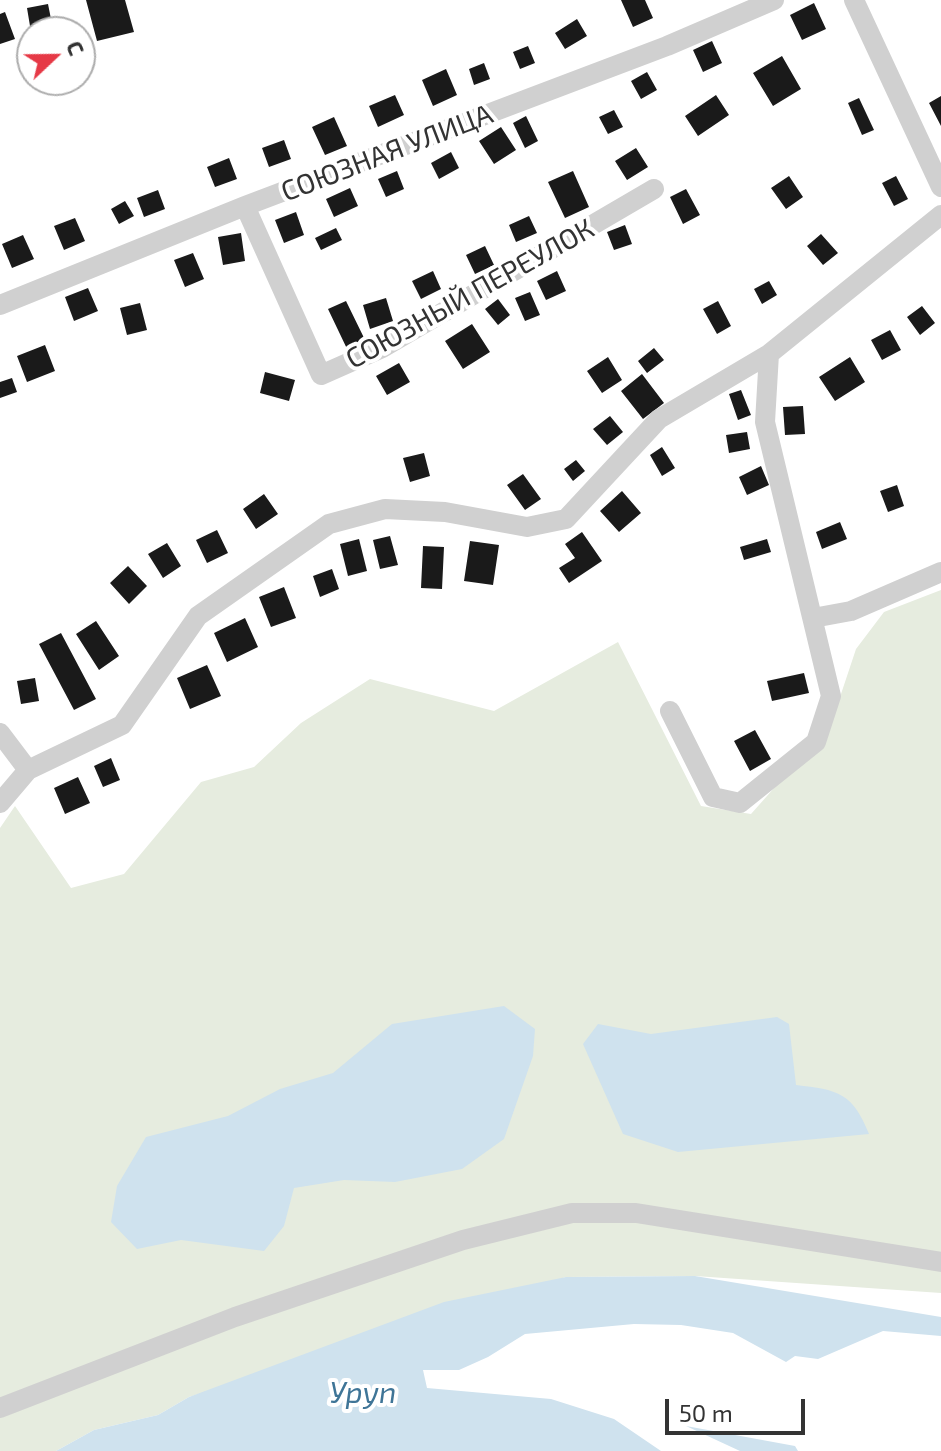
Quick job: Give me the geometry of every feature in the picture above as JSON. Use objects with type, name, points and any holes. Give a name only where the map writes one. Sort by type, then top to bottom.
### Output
[{"type":"street","name":"СОЮЗНАЯ УЛИЦА","points":[[0,305],[245,206],[667,46],[774,0]]},
{"type":"street","points":[[854,0],[941,187]]},
{"type":"street","name":"СОЮЗНЫЙ ПЕРЕУЛОК","points":[[245,206],[321,375],[382,348],[654,189]]},
{"type":"street","points":[[0,803],[28,770],[122,725],[198,616],[329,524],[385,509],[445,512],[527,527],[566,519],[659,419],[769,354],[941,215]]},
{"type":"street","points":[[670,711],[713,797],[740,803],[816,742],[831,696],[765,422],[769,354]]},
{"type":"street","points":[[813,618],[851,611],[941,572]]},
{"type":"street","points":[[0,733],[28,770]]},
{"type":"street","points":[[0,1408],[235,1317],[463,1240],[572,1213],[636,1213],[941,1262]]},
{"type":"shaded area","points":[[941,590],[941,1293],[695,1276],[566,1277],[189,1397],[158,1415],[94,1430],[56,1451],[0,1451],[0,828],[15,806],[71,888],[124,874],[201,782],[254,767],[301,723],[370,679],[494,711],[618,642],[701,806],[751,814],[831,724],[856,649],[884,612]]},
{"type":"water","points":[[504,1006],[535,1029],[533,1056],[504,1139],[462,1169],[395,1182],[344,1180],[294,1188],[284,1226],[264,1251],[181,1240],[137,1249],[111,1222],[117,1186],[146,1137],[228,1116],[280,1089],[333,1073],[392,1024]]},
{"type":"water","points":[[777,1017],[789,1024],[796,1085],[823,1089],[850,1101],[869,1134],[678,1152],[623,1134],[583,1044],[598,1024],[651,1034]]},
{"type":"water","name":"Уруп","points":[[695,1276],[941,1317],[941,1336],[883,1331],[818,1359],[795,1356],[786,1362],[733,1333],[681,1325],[634,1324],[525,1334],[488,1357],[459,1370],[423,1370],[427,1388],[551,1399],[614,1419],[661,1451],[56,1451],[94,1430],[158,1415],[189,1397],[444,1302],[566,1277]]},
{"type":"water","points":[[686,1426],[795,1446],[798,1451],[740,1451]]},
{"type":"building","points":[[86,0],[125,0],[134,32],[97,41],[96,16],[90,16]]},
{"type":"building","points":[[621,0],[645,0],[653,18],[633,27]]},
{"type":"building","points":[[814,3],[826,29],[802,40],[790,15]]},
{"type":"building","points":[[48,4],[50,16],[28,16],[27,8]]},
{"type":"building","points":[[5,12],[15,39],[0,44],[0,14]]},
{"type":"building","points":[[577,19],[587,36],[565,49],[555,33]]},
{"type":"building","points":[[712,41],[722,63],[703,72],[693,50]]},
{"type":"building","points":[[528,46],[535,63],[520,69],[513,52]]},
{"type":"building","points":[[782,56],[801,89],[773,106],[753,73]]},
{"type":"building","points":[[484,63],[490,79],[474,85],[469,69]]},
{"type":"building","points":[[446,69],[457,95],[433,106],[422,80]]},
{"type":"building","points":[[647,72],[657,90],[641,99],[631,81]]},
{"type":"building","points":[[395,95],[404,115],[378,127],[369,106]]},
{"type":"building","points":[[716,95],[729,115],[698,136],[685,116]]},
{"type":"building","points":[[941,96],[941,126],[929,103]]},
{"type":"building","points":[[859,98],[874,130],[862,135],[848,103]]},
{"type":"building","points":[[614,110],[623,127],[608,134],[599,117]]},
{"type":"building","points":[[526,116],[538,141],[525,148],[513,123]]},
{"type":"building","points":[[334,117],[347,146],[325,155],[312,127]]},
{"type":"building","points":[[501,127],[516,150],[494,164],[479,141]]},
{"type":"building","points":[[284,140],[291,159],[269,167],[262,148]]},
{"type":"building","points":[[636,148],[648,167],[627,180],[615,161]]},
{"type":"building","points":[[451,152],[459,168],[439,179],[431,163]]},
{"type":"building","points":[[229,158],[237,179],[215,187],[207,167]]},
{"type":"building","points":[[397,171],[404,189],[386,197],[378,179]]},
{"type":"building","points":[[573,171],[589,207],[565,218],[548,182]]},
{"type":"building","points":[[789,176],[803,197],[786,209],[771,188]]},
{"type":"building","points":[[896,176],[908,199],[894,206],[882,183]]},
{"type":"building","points":[[350,188],[358,206],[334,217],[326,199]]},
{"type":"building","points":[[686,189],[700,215],[683,224],[670,197]]},
{"type":"building","points":[[158,190],[165,209],[144,217],[137,198]]},
{"type":"building","points":[[125,201],[134,216],[119,224],[111,209]]},
{"type":"building","points":[[296,212],[304,235],[284,243],[275,220]]},
{"type":"building","points":[[529,216],[537,233],[516,242],[509,225]]},
{"type":"building","points":[[75,218],[85,241],[64,250],[54,226]]},
{"type":"building","points":[[625,225],[632,244],[614,250],[607,232]]},
{"type":"building","points":[[336,228],[342,240],[321,250],[315,238]]},
{"type":"building","points":[[241,233],[245,261],[223,265],[218,237]]},
{"type":"building","points":[[821,234],[838,253],[823,265],[807,246]]},
{"type":"building","points":[[23,235],[34,259],[12,268],[2,244]]},
{"type":"building","points":[[485,246],[494,265],[475,274],[466,255]]},
{"type":"building","points":[[193,253],[204,279],[185,287],[174,260]]},
{"type":"building","points":[[433,271],[441,289],[421,299],[412,281]]},
{"type":"building","points":[[557,271],[566,291],[546,300],[537,281]]},
{"type":"building","points":[[769,281],[777,295],[762,304],[754,289]]},
{"type":"building","points":[[88,288],[98,311],[74,321],[65,297]]},
{"type":"building","points":[[530,292],[540,315],[525,321],[515,298]]},
{"type":"building","points":[[386,298],[393,321],[370,329],[363,305]]},
{"type":"building","points":[[498,299],[510,315],[498,325],[485,309]]},
{"type":"building","points":[[346,301],[367,344],[349,353],[328,309]]},
{"type":"building","points":[[718,301],[731,326],[717,334],[703,309]]},
{"type":"building","points":[[140,303],[147,330],[127,335],[120,308]]},
{"type":"building","points":[[922,306],[935,323],[920,335],[907,317]]},
{"type":"building","points":[[472,324],[490,352],[463,369],[445,341]]},
{"type":"building","points":[[890,330],[901,350],[882,360],[871,340]]},
{"type":"building","points":[[45,345],[55,371],[27,382],[17,356]]},
{"type":"building","points":[[654,348],[664,360],[647,373],[638,361]]},
{"type":"building","points":[[608,357],[622,380],[602,393],[587,371]]},
{"type":"building","points":[[850,357],[865,382],[835,401],[819,377]]},
{"type":"building","points":[[399,363],[410,382],[387,395],[376,376]]},
{"type":"building","points":[[265,372],[295,380],[289,401],[260,393]]},
{"type":"building","points":[[642,374],[664,403],[643,419],[621,391]]},
{"type":"building","points":[[12,378],[17,392],[0,398],[0,382]]},
{"type":"building","points":[[741,390],[751,415],[738,420],[729,394]]},
{"type":"building","points":[[803,406],[805,434],[785,435],[783,407]]},
{"type":"building","points":[[610,416],[623,432],[607,445],[593,429]]},
{"type":"building","points":[[747,432],[750,449],[729,453],[726,435]]},
{"type":"building","points":[[662,447],[675,468],[662,476],[650,455]]},
{"type":"building","points":[[424,453],[430,476],[410,482],[403,458]]},
{"type":"building","points":[[576,460],[585,471],[573,481],[564,469]]},
{"type":"building","points":[[761,466],[769,485],[747,495],[739,477]]},
{"type":"building","points":[[523,474],[541,499],[525,510],[507,485]]},
{"type":"building","points":[[897,485],[904,506],[888,512],[880,491]]},
{"type":"building","points":[[622,491],[641,513],[619,532],[600,511]]},
{"type":"building","points":[[264,494],[278,514],[256,529],[243,509]]},
{"type":"building","points":[[840,522],[847,539],[822,549],[816,532]]},
{"type":"building","points":[[217,530],[228,553],[207,563],[196,540]]},
{"type":"building","points":[[582,532],[602,561],[569,583],[559,568],[575,558],[565,544]]},
{"type":"building","points":[[390,536],[398,565],[380,569],[373,540]]},
{"type":"building","points":[[359,539],[367,571],[348,576],[340,544]]},
{"type":"building","points":[[767,539],[771,552],[744,560],[740,547]]},
{"type":"building","points":[[470,541],[499,545],[493,585],[464,581]]},
{"type":"building","points":[[167,543],[181,566],[163,578],[148,554]]},
{"type":"building","points":[[423,546],[444,547],[442,589],[421,588]]},
{"type":"building","points":[[128,566],[147,586],[129,604],[110,583]]},
{"type":"building","points":[[332,569],[339,589],[320,597],[313,576]]},
{"type":"building","points":[[284,587],[296,618],[271,627],[259,597]]},
{"type":"building","points":[[245,618],[258,647],[227,662],[214,633]]},
{"type":"building","points":[[96,621],[119,656],[99,670],[76,634]]},
{"type":"building","points":[[61,633],[96,699],[74,710],[39,644]]},
{"type":"building","points":[[207,665],[221,696],[190,709],[177,678]]},
{"type":"building","points":[[804,673],[809,693],[772,701],[767,681]]},
{"type":"building","points":[[35,678],[39,701],[21,704],[17,681]]},
{"type":"building","points":[[755,730],[771,759],[750,771],[734,741]]},
{"type":"building","points":[[111,758],[120,780],[103,787],[94,766]]},
{"type":"building","points":[[78,777],[90,803],[65,814],[54,788]]}]
